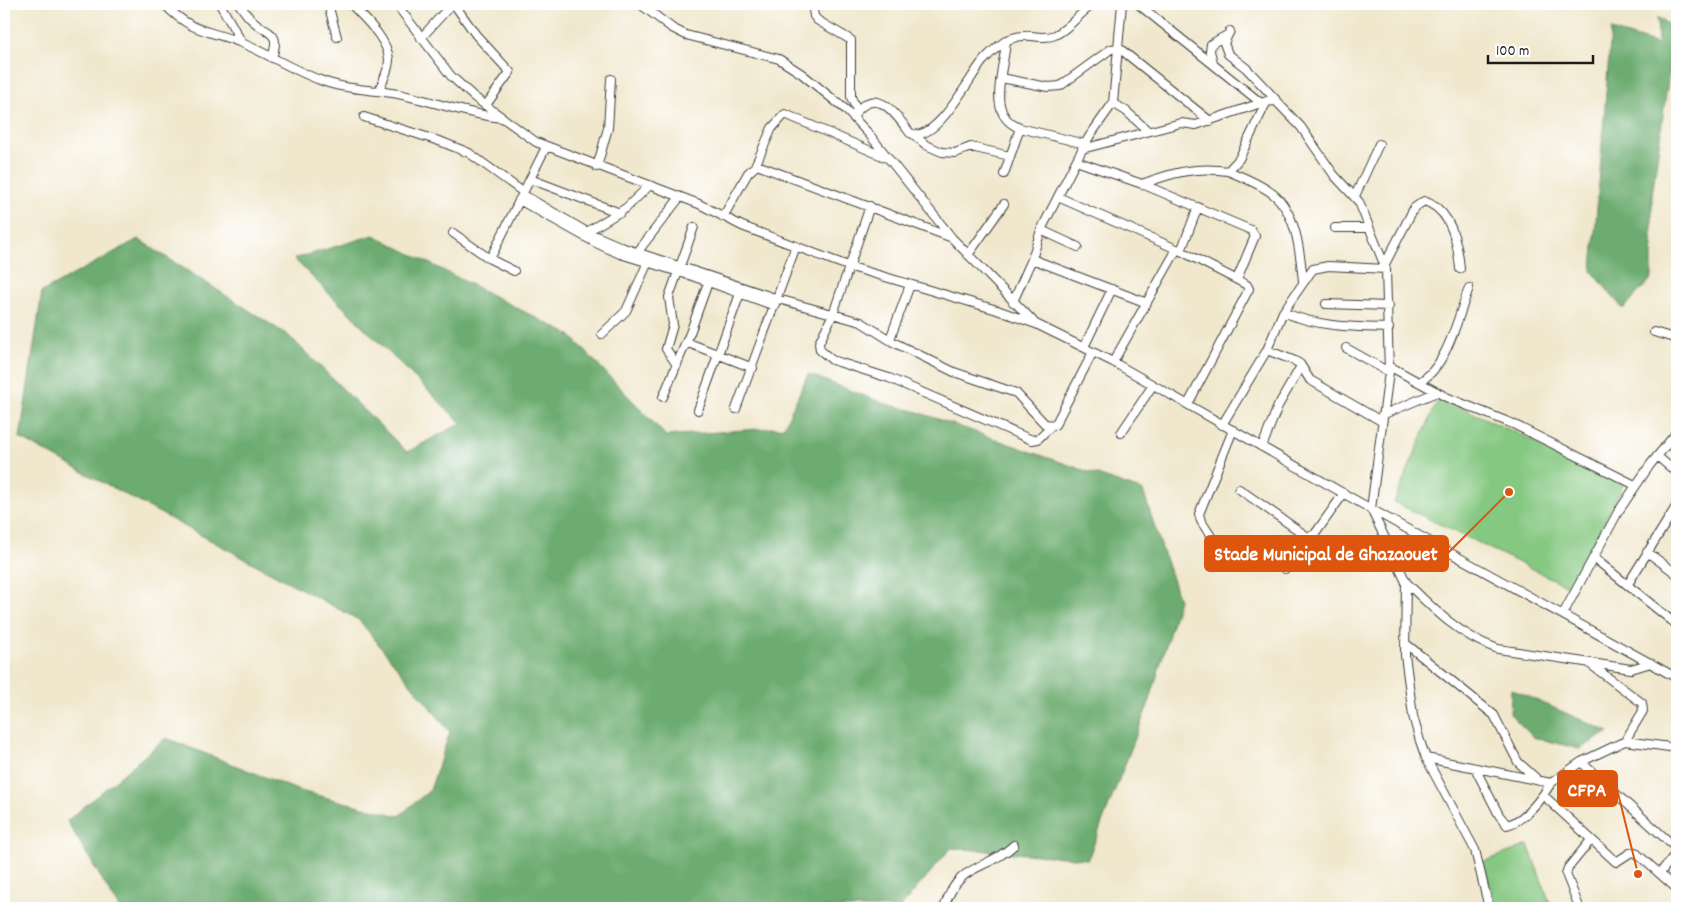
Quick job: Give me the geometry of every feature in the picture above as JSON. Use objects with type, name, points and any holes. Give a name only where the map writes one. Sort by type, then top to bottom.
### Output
[{"type":"street","points":[[164,4],[182,20],[194,27],[242,43],[327,83],[359,90],[379,91],[450,109],[502,118]]},
{"type":"street","points":[[220,4],[242,43]]},
{"type":"street","points":[[239,4],[252,21],[274,35],[276,43],[272,58]]},
{"type":"street","points":[[328,4],[337,37]]},
{"type":"street","points":[[351,4],[376,33],[387,52],[388,66],[379,91]]},
{"type":"street","points":[[396,4],[451,76],[474,97],[502,118],[546,147],[680,197],[848,266],[1004,312],[1036,324],[1113,362],[1371,509],[1677,678]]},
{"type":"street","points":[[421,38],[453,4],[476,36],[510,72],[486,105]]},
{"type":"street","points":[[640,4],[668,25],[686,35],[780,59],[855,113],[880,148],[952,238],[1036,324]]},
{"type":"street","points":[[812,4],[814,16],[817,20],[851,40],[851,97],[855,113]]},
{"type":"street","points":[[914,135],[927,130],[948,112],[958,100],[982,62],[1006,40],[1022,35],[1053,36],[1094,4]]},
{"type":"street","points":[[1004,312],[1032,259],[1041,230],[1083,146],[1113,103],[1122,4]]},
{"type":"street","points":[[1138,4],[1264,102]]},
{"type":"street","points":[[1212,63],[1211,44],[1228,33],[1224,43],[1228,54],[1246,68],[1302,127],[1338,180],[1355,196],[1386,267],[1389,369],[1371,509],[1406,582],[1451,624],[1482,644],[1498,649],[1631,669],[1651,663]]},
{"type":"street","points":[[1006,40],[1001,78],[1001,112],[1006,120],[1020,128],[1083,146],[1181,123],[1196,125],[1264,102],[1279,102]]},
{"type":"street","points":[[1001,78],[1048,87],[1060,86],[1111,49],[1119,48],[1210,121]]},
{"type":"street","points":[[597,167],[608,128],[610,79]]},
{"type":"street","points":[[855,113],[867,102],[885,104],[914,135],[926,145],[942,152],[955,153],[971,146],[1010,156]]},
{"type":"street","points":[[1228,171],[1239,159],[1264,102]]},
{"type":"street","points":[[1113,103],[1126,111],[1148,131]]},
{"type":"street","points":[[723,216],[748,173],[756,166],[759,152],[772,128],[785,114],[889,159]]},
{"type":"street","points":[[364,117],[456,147],[479,159],[521,195],[584,234],[635,255],[777,302],[861,322],[890,340],[954,372],[1016,393],[1045,424],[1051,426]]},
{"type":"street","points":[[1004,174],[1020,128]]},
{"type":"street","points":[[1355,196],[1379,144]]},
{"type":"street","points":[[490,259],[546,147]]},
{"type":"street","points":[[867,150],[880,148]]},
{"type":"street","points":[[1076,161],[1142,184],[1251,230],[1255,236],[1237,280]]},
{"type":"street","points":[[756,166],[772,169],[952,238]]},
{"type":"street","points":[[1142,184],[1196,169],[1228,171],[1274,195],[1283,207],[1294,230],[1303,281]]},
{"type":"street","points":[[530,179],[620,213]]},
{"type":"street","points":[[584,234],[620,213],[649,186]]},
{"type":"street","points":[[635,255],[680,197]]},
{"type":"street","points":[[1058,197],[1179,250],[1247,285],[1249,289],[1188,404]]},
{"type":"street","points":[[1386,267],[1414,208],[1424,201],[1434,204],[1446,218],[1459,252],[1460,269]]},
{"type":"street","points":[[968,255],[1004,204]]},
{"type":"street","points":[[870,206],[833,314],[820,343],[820,350],[832,360],[888,378],[1032,440],[1038,439],[1051,426],[1055,425],[1093,352]]},
{"type":"street","points":[[1113,362],[1179,250],[1198,207]]},
{"type":"street","points":[[677,365],[666,347],[673,324],[669,299],[694,227]]},
{"type":"street","points":[[1335,228],[1369,228]]},
{"type":"street","points":[[1041,230],[1078,247]]},
{"type":"street","points":[[453,234],[490,259],[514,271]]},
{"type":"street","points":[[736,409],[753,368],[796,246]]},
{"type":"street","points":[[635,255],[648,262],[679,268]]},
{"type":"street","points":[[1032,259],[1147,303]]},
{"type":"street","points":[[602,334],[626,311],[648,262]]},
{"type":"street","points":[[1222,425],[1267,350],[1283,312],[1303,281],[1318,266],[1386,267]]},
{"type":"street","points":[[663,397],[686,342],[709,278]]},
{"type":"street","points":[[890,340],[910,285]]},
{"type":"street","points":[[1419,382],[1429,377],[1439,364],[1469,288]]},
{"type":"street","points":[[1084,347],[1112,289]]},
{"type":"street","points":[[698,410],[742,290]]},
{"type":"street","points":[[1326,304],[1388,306]]},
{"type":"street","points":[[1283,312],[1303,321],[1326,326],[1388,328]]},
{"type":"street","points":[[1654,332],[1677,339]]},
{"type":"street","points":[[686,342],[753,368]]},
{"type":"street","points":[[1346,348],[1419,382],[1436,392],[1513,424],[1635,485]]},
{"type":"street","points":[[1267,350],[1296,361],[1310,380],[1382,418]]},
{"type":"street","points":[[1262,446],[1278,406],[1301,366]]},
{"type":"street","points":[[1121,433],[1153,385]]},
{"type":"street","points":[[1382,418],[1436,392]]},
{"type":"street","points":[[1214,541],[1200,522],[1199,514],[1233,430]]},
{"type":"street","points":[[1563,614],[1618,512],[1635,485],[1677,432]]},
{"type":"street","points":[[1657,456],[1677,473]]},
{"type":"street","points":[[1239,490],[1308,537]]},
{"type":"street","points":[[1284,569],[1308,537],[1315,534],[1344,493]]},
{"type":"street","points":[[1628,584],[1677,505]]},
{"type":"street","points":[[1670,517],[1677,523]]},
{"type":"street","points":[[1647,552],[1677,574]]},
{"type":"street","points":[[1594,558],[1677,625]]},
{"type":"street","points":[[1406,582],[1405,643],[1413,716],[1426,758],[1475,850],[1490,908]]},
{"type":"street","points":[[1405,643],[1494,715],[1518,762],[1539,781]]},
{"type":"street","points":[[1588,662],[1642,703],[1643,711],[1626,741]]},
{"type":"street","points":[[1474,768],[1499,815],[1507,825],[1528,812],[1551,783],[1581,762],[1626,741],[1677,748]]},
{"type":"street","points":[[1426,758],[1551,783]]},
{"type":"street","points":[[1581,762],[1677,850],[1660,873]]},
{"type":"street","points":[[1543,795],[1616,862],[1635,852],[1677,889]]},
{"type":"street","points":[[1578,904],[1566,874],[1568,868],[1591,840]]},
{"type":"street","points":[[944,908],[958,879],[968,870],[1003,855],[1014,845]]},
{"type":"green space","points":[[1657,17],[1675,29],[1652,195],[1652,278],[1623,309],[1592,271],[1611,30],[1658,44]]},
{"type":"green space","points":[[374,235],[570,335],[666,436],[784,427],[808,374],[883,403],[918,412],[1143,491],[1179,600],[1150,700],[1088,859],[951,848],[900,908],[119,908],[67,821],[166,738],[300,791],[399,816],[430,790],[450,732],[359,620],[20,438],[42,292],[138,239],[289,336],[407,452],[461,423],[294,259]]},
{"type":"green space","points":[[1439,397],[1624,483],[1571,588],[1394,502]]},
{"type":"green space","points":[[1511,689],[1609,732],[1579,749],[1533,737],[1510,714]]},
{"type":"green space","points":[[1528,845],[1552,908],[1496,908],[1483,862]]},
{"type":"place","name":"Stade Municipal de Ghazaouet","points":[[1509,492]]},
{"type":"place","name":"CFPA","points":[[1638,874]]}]
